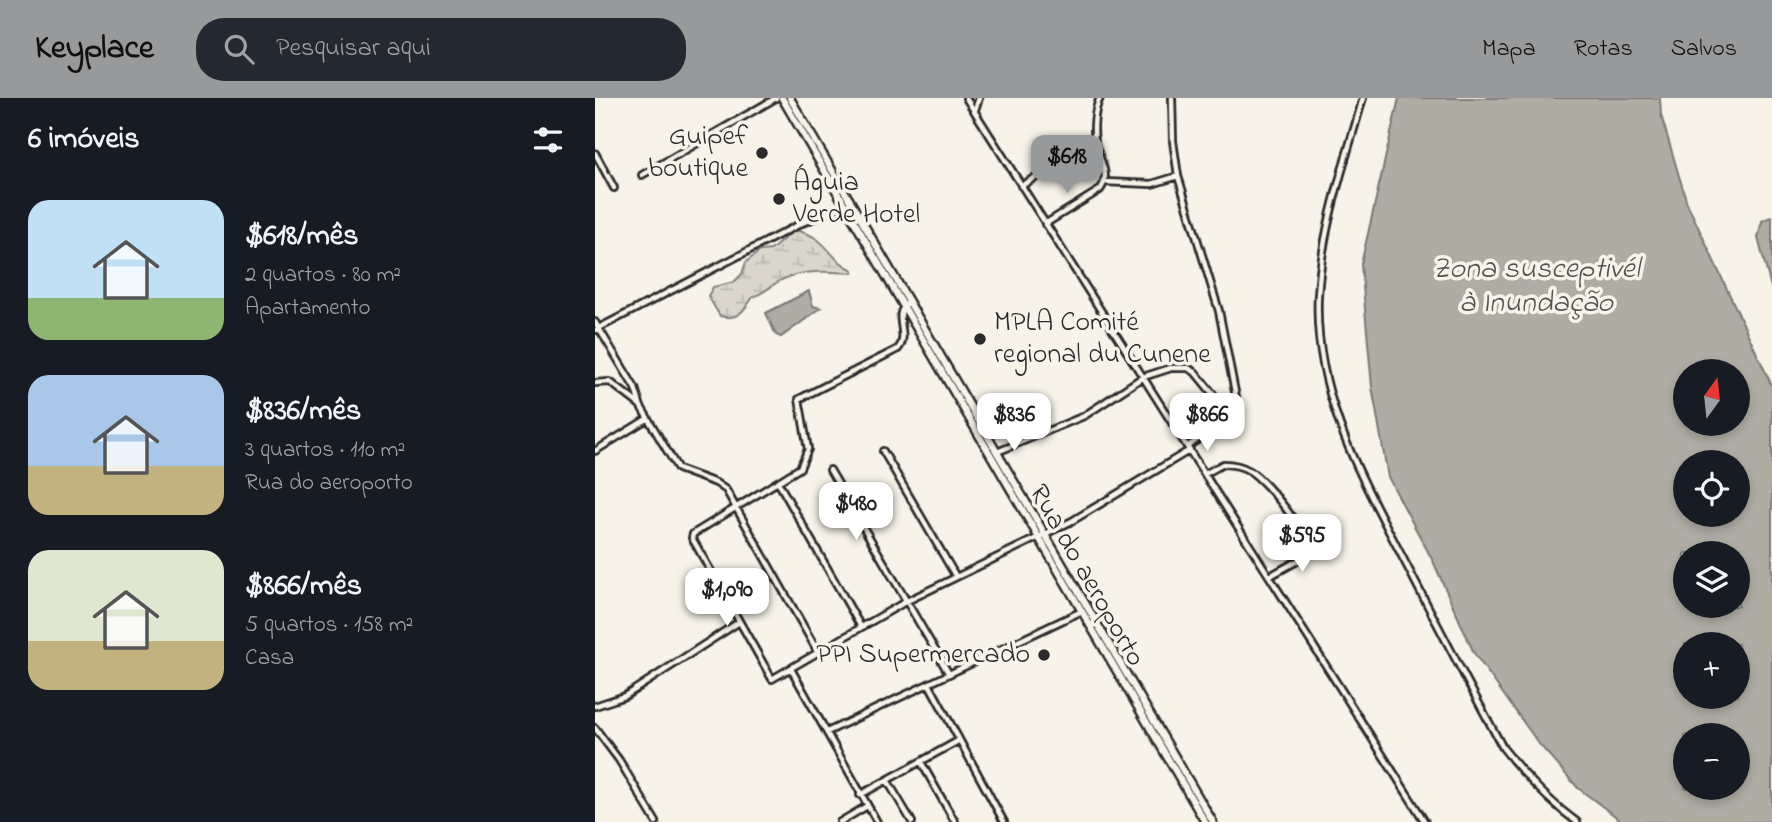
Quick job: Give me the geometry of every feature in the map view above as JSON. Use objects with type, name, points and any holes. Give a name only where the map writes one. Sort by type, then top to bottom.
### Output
[{"type":"main road","name":"Rua do aeroporto","points":[[779,98],[997,452],[1082,611],[1205,822]]},
{"type":"main road","name":"Rua do aeroporto","points":[[790,98],[906,304],[1213,822]]},
{"type":"street","points":[[642,175],[779,98]]},
{"type":"street","points":[[966,98],[1425,822]]},
{"type":"street","points":[[974,111],[979,98]]},
{"type":"street","points":[[1045,223],[1100,190],[1105,182],[1102,158],[1094,141],[1095,110],[1100,98]]},
{"type":"street","points":[[906,304],[899,320],[903,341],[898,349],[799,399],[807,434],[806,460],[796,472],[695,532],[692,538],[772,679],[955,575],[1072,521],[1189,448],[1218,426],[1234,404],[1235,389],[1226,358],[1219,311],[1178,176],[1173,141],[1172,98]]},
{"type":"street","points":[[1363,98],[1329,218],[1318,296],[1320,356],[1331,405],[1352,458],[1503,748],[1522,774],[1577,822]]},
{"type":"street","points":[[1021,186],[1094,141]]},
{"type":"street","points":[[595,153],[614,188]]},
{"type":"street","points":[[1105,182],[1152,184],[1178,176]]},
{"type":"street","points":[[597,329],[802,223],[845,206]]},
{"type":"street","points":[[595,322],[635,388],[647,419],[678,469],[716,483],[726,490],[818,652]]},
{"type":"street","points":[[997,452],[1084,416],[1143,377],[1166,369],[1188,368],[1211,389],[1222,405],[1224,415]]},
{"type":"street","points":[[595,383],[610,382],[640,405]]},
{"type":"street","points":[[595,451],[647,419]]},
{"type":"street","points":[[883,452],[955,575]]},
{"type":"street","points":[[1205,474],[1223,464],[1249,470],[1265,484],[1296,523],[1308,545],[1308,555],[1270,576]]},
{"type":"street","points":[[830,470],[949,674]]},
{"type":"street","points":[[778,482],[861,627]]},
{"type":"street","points":[[827,732],[1082,611]]},
{"type":"street","points":[[595,706],[625,696],[739,622]]},
{"type":"street","points":[[792,669],[877,822]]},
{"type":"street","points":[[929,684],[1004,822]]},
{"type":"street","points":[[595,728],[619,760],[656,822]]},
{"type":"street","points":[[860,794],[958,741]]},
{"type":"street","points":[[921,762],[955,822]]},
{"type":"street","points":[[887,780],[912,822]]},
{"type":"street","points":[[840,822],[867,806]]},
{"type":"green space","points":[[794,230],[806,233],[821,242],[837,259],[853,270],[853,273],[814,272],[785,278],[753,297],[736,316],[720,316],[708,296],[713,287],[734,282],[742,274],[746,262],[760,251],[771,250]]},
{"type":"water","name":"Zona susceptivél à Inundação","points":[[1399,98],[1660,98],[1661,115],[1687,203],[1772,386],[1772,822],[1623,822],[1578,788],[1539,744],[1474,653],[1433,561],[1388,477],[1372,387],[1361,264]]},
{"type":"water","points":[[1772,216],[1772,291],[1758,238],[1762,221]]},
{"type":"water","points":[[809,291],[813,306],[821,308],[781,337],[776,335],[766,313]]},
{"type":"place","name":"Guipef boutique","points":[[762,153]]},
{"type":"place","name":"Águia Verde Hotel","points":[[779,199]]},
{"type":"place","name":"MPLA Comité regional du Cunene","points":[[980,339]]},
{"type":"place","name":"PPI Supermercado","points":[[1044,655]]}]
